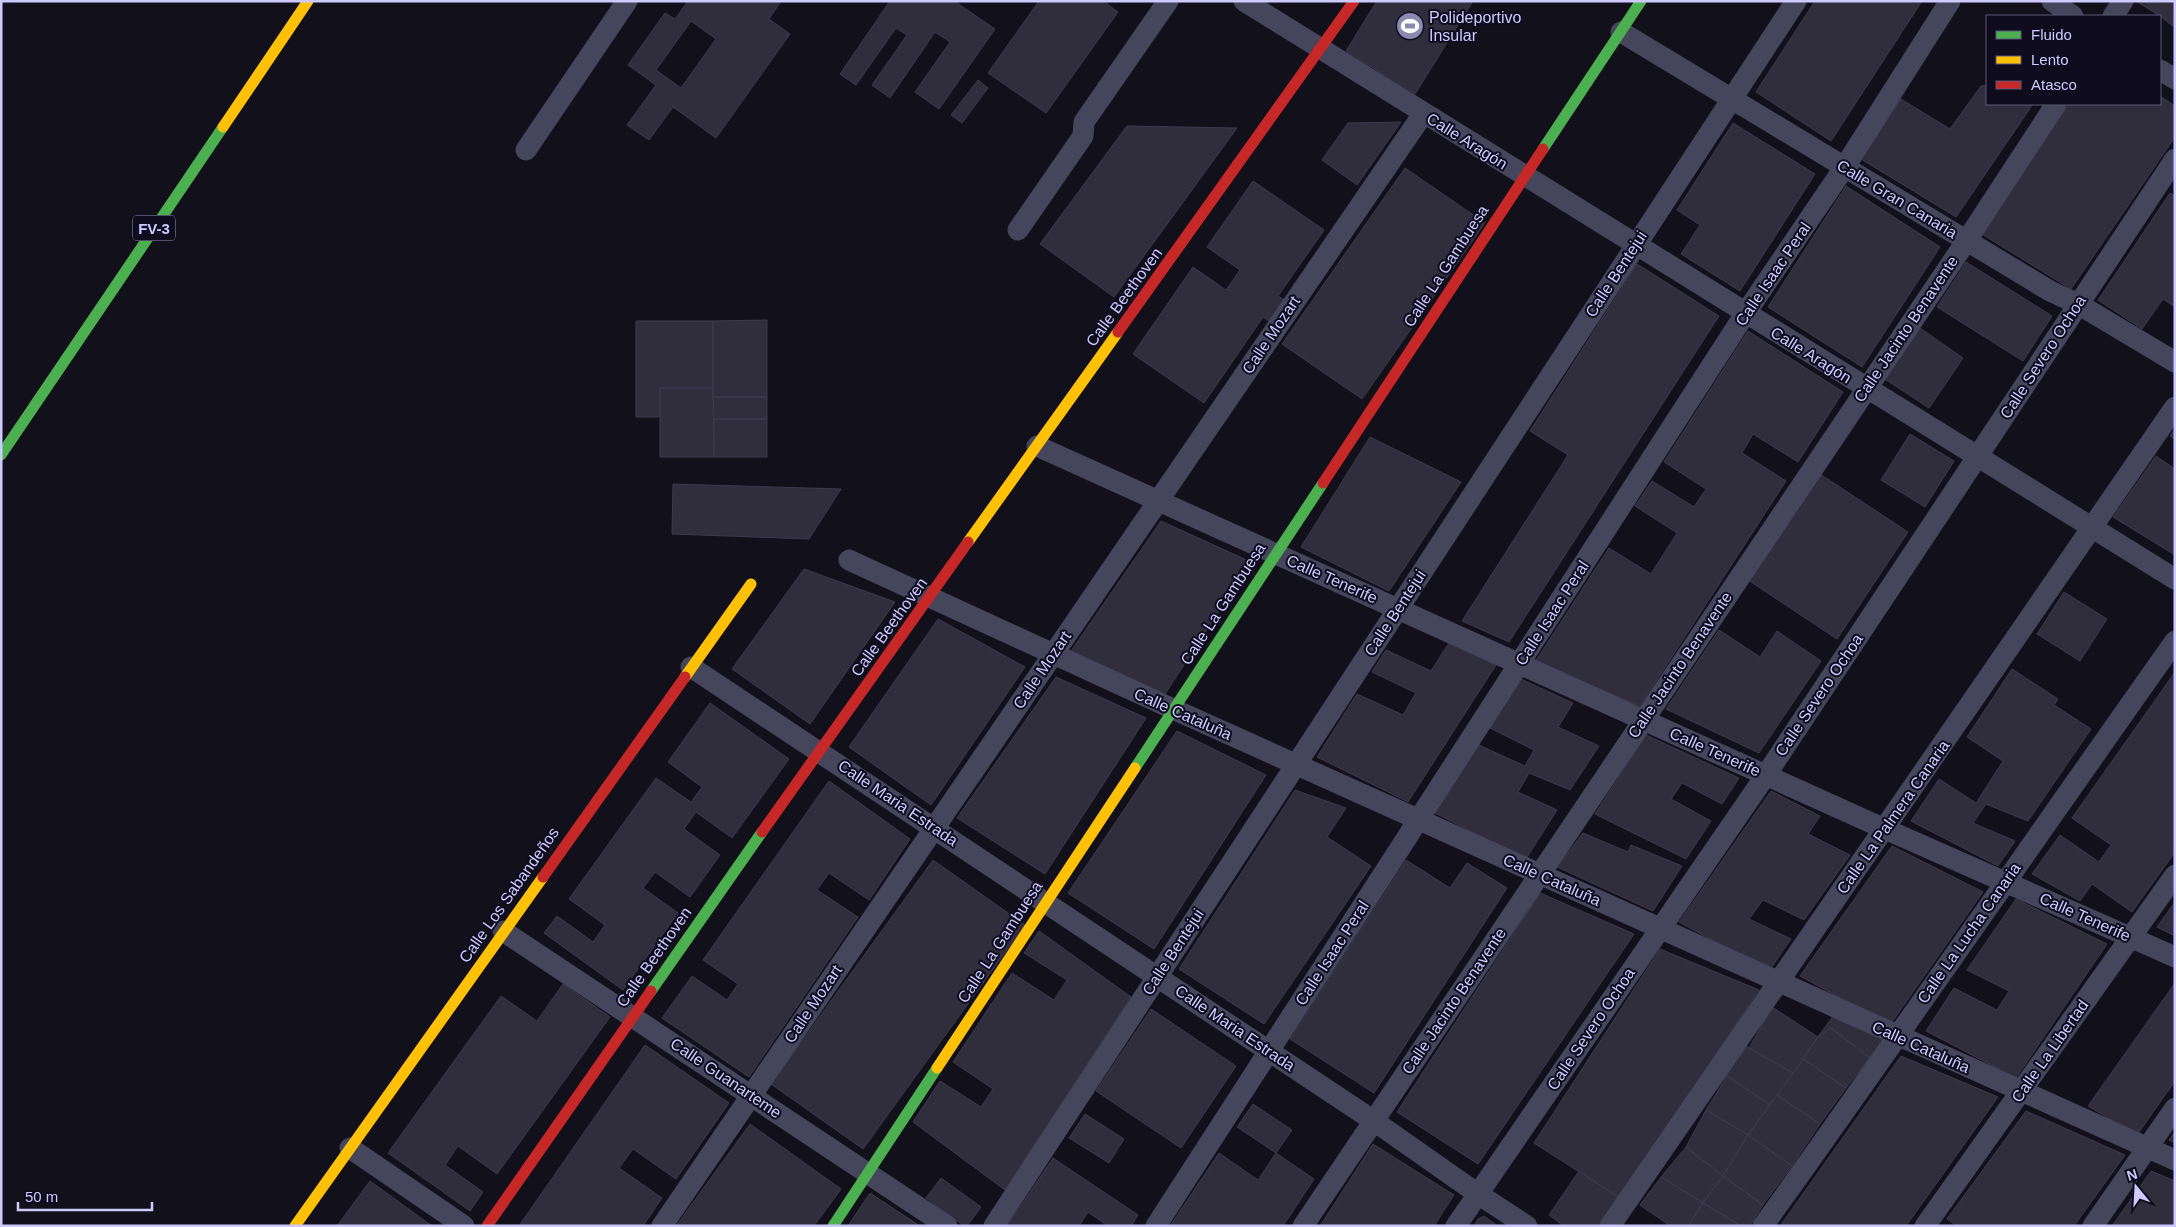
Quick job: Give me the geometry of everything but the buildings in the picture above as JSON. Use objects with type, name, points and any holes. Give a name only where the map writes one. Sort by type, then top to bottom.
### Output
[{"type":"main road","name":"FV-3","points":[[1,455],[308,1]]},
{"type":"main road","points":[[1322,49],[1354,1]]},
{"type":"main road","name":"Calle La Gambuesa","points":[[833,1226],[1641,1]]},
{"type":"main road","name":"Calle Beethoven","points":[[487,1226],[819,751],[1322,49]]},
{"type":"main road","name":"Calle Los Sabandeños","points":[[295,1226],[751,584]]},
{"type":"street","points":[[526,150],[626,1]]},
{"type":"street","points":[[1018,230],[1083,136],[1084,122],[1168,1]]},
{"type":"street","name":"Calle Aragón","points":[[1244,1],[1976,458],[2175,579]]},
{"type":"street","name":"Calle Bentejui","points":[[994,1226],[1796,1]]},
{"type":"street","name":"Calle Isaac Peral","points":[[1156,1226],[1746,314],[1844,168],[1950,1]]},
{"type":"street","points":[[2052,1],[2073,15]]},
{"type":"street","points":[[2114,15],[2123,1]]},
{"type":"street","name":"Calle Gran Canaria","points":[[1621,32],[2050,291],[2078,304],[2175,362]]},
{"type":"street","points":[[2161,71],[2175,79]]},
{"type":"street","name":"Calle Jacinto Benavente","points":[[1303,1226],[2055,105]]},
{"type":"street","name":"Calle Mozart","points":[[662,1226],[1423,114]]},
{"type":"street","name":"Calle Severo Ochoa","points":[[1456,1226],[1766,775],[2175,159]]},
{"type":"street","name":"Calle La Palmera Canaria","points":[[1610,1226],[2175,407]]},
{"type":"street","name":"Calle Tenerife","points":[[1037,446],[1884,829],[2175,957]]},
{"type":"street","name":"Calle Cataluña","points":[[849,560],[1173,710],[2175,1160]]},
{"type":"street","name":"Calle La Lucha Canaria","points":[[1763,1226],[2175,641]]},
{"type":"street","name":"Calle Maria Estrada","points":[[691,667],[1374,1120],[1478,1194],[1527,1226]]},
{"type":"street","name":"Calle La Libertad","points":[[1926,1226],[2175,875]]},
{"type":"street","name":"Calle Guanarteme","points":[[503,931],[947,1226]]},
{"type":"street","points":[[2093,1226],[2175,1108]]},
{"type":"street","points":[[350,1148],[464,1226]]},
{"type":"traffic: fast","points":[[1543,149],[1641,1]]},
{"type":"traffic: fast","points":[[1,455],[223,127]]},
{"type":"traffic: fast","points":[[1135,768],[1323,483]]},
{"type":"traffic: fast","points":[[651,991],[762,832]]},
{"type":"traffic: fast","points":[[833,1226],[937,1068]]},
{"type":"traffic: slow","points":[[223,127],[308,1]]},
{"type":"traffic: slow","points":[[968,542],[1118,332]]},
{"type":"traffic: slow","points":[[685,677],[751,584]]},
{"type":"traffic: slow","points":[[937,1068],[1135,768]]},
{"type":"traffic: slow","points":[[295,1226],[543,877]]},
{"type":"traffic: jam","points":[[1118,332],[1354,1]]},
{"type":"traffic: jam","points":[[1323,483],[1543,149]]},
{"type":"traffic: jam","points":[[762,832],[968,542]]},
{"type":"traffic: jam","points":[[543,877],[685,677]]},
{"type":"traffic: jam","points":[[487,1226],[651,991]]},
{"type":"place","name":"Polideportivo Insular","points":[[1410,26]]}]
